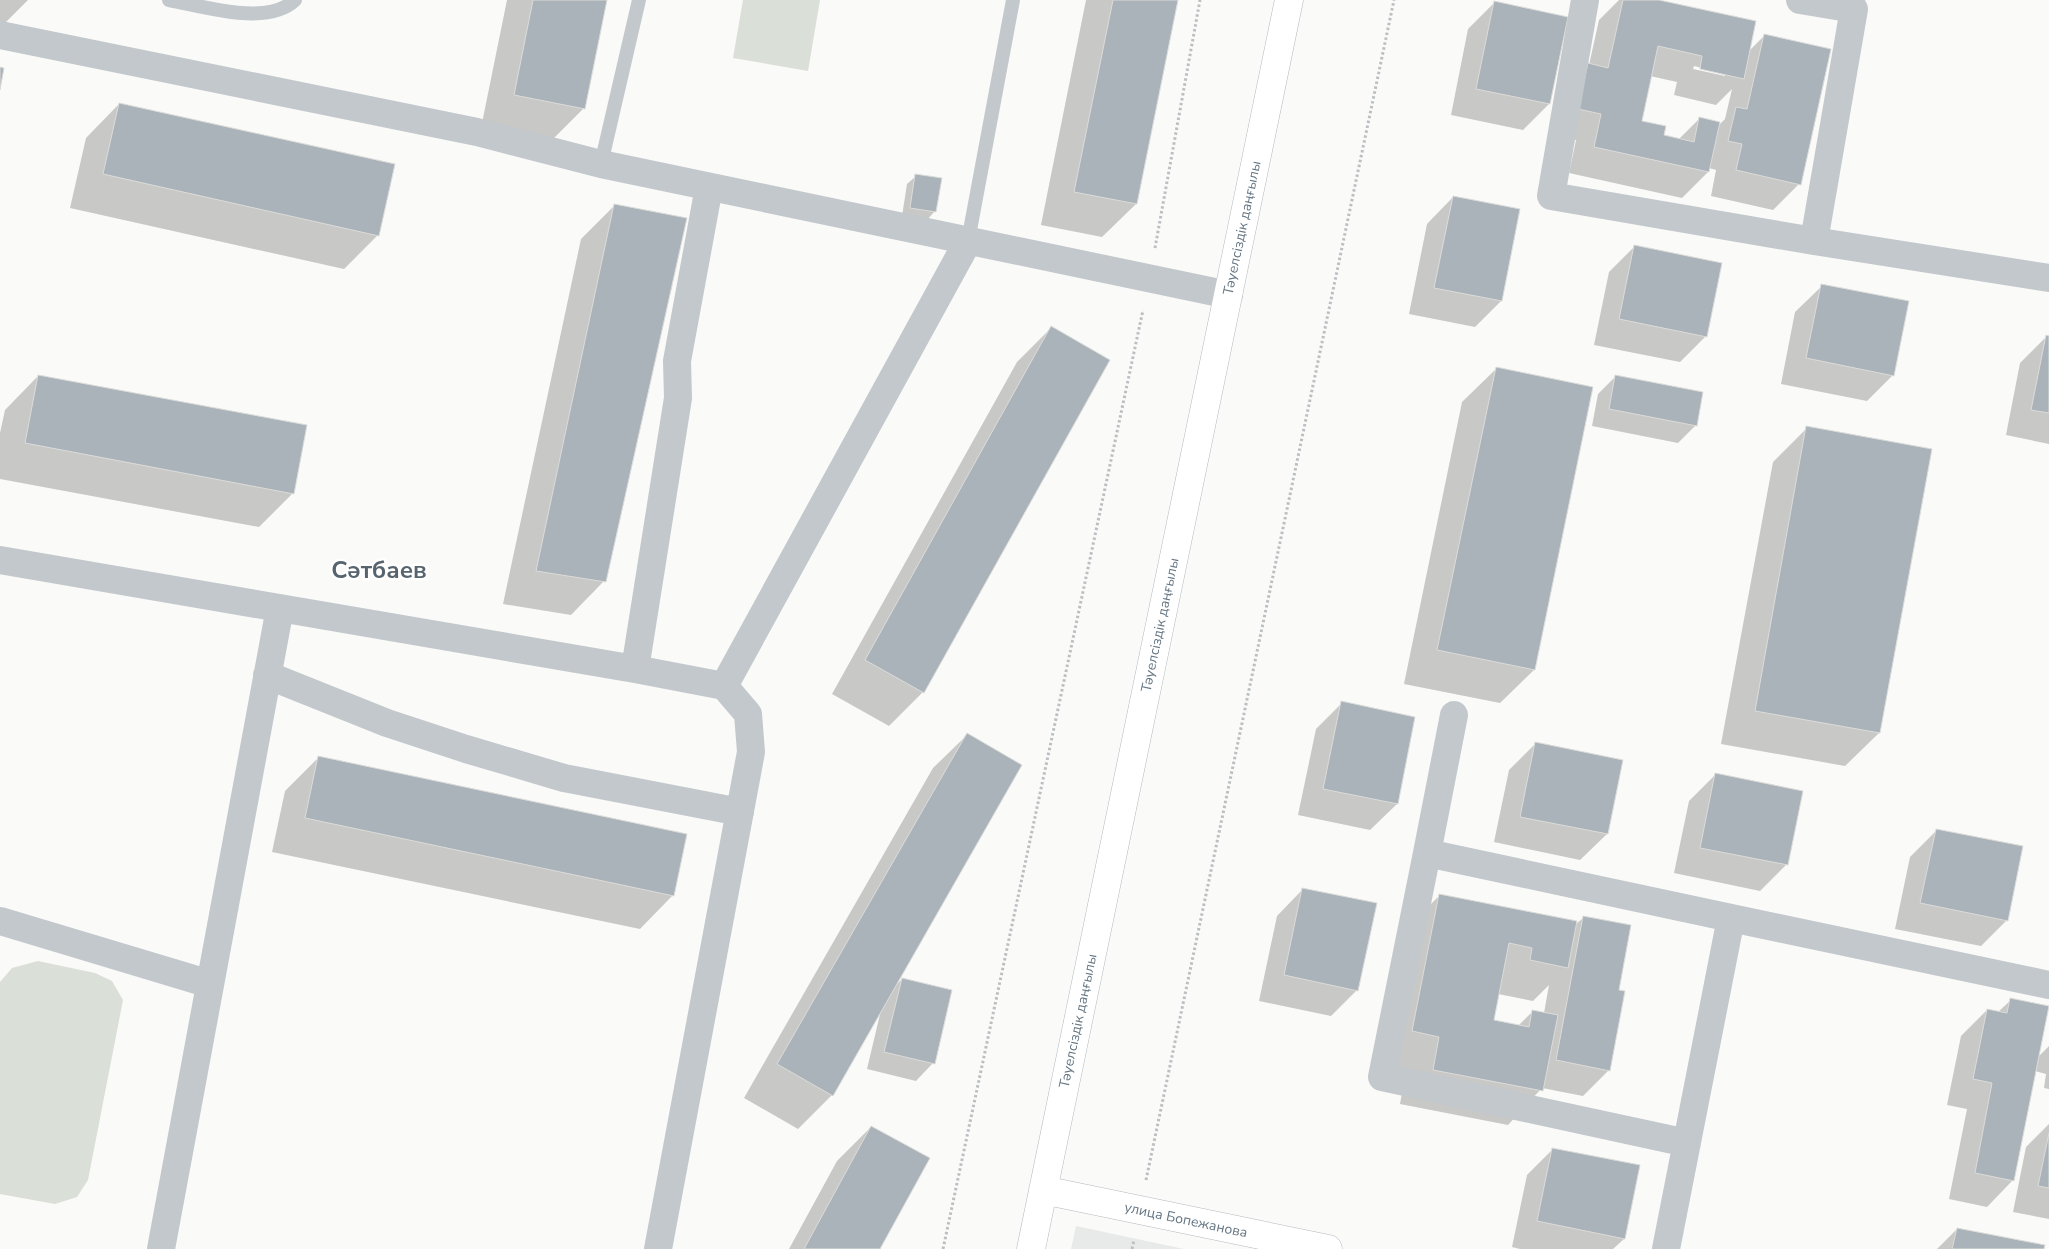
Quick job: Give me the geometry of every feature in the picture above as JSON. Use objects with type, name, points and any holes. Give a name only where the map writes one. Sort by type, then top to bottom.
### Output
[{"type":"street","name":"Тәуелсіздік даңғылы","points":[[1031,1249],[1289,0]]},
{"type":"street","points":[[1585,0],[1551,196],[1814,241],[2049,278]]},
{"type":"street","points":[[1800,0],[1854,9],[1814,241]]},
{"type":"street","points":[[0,35],[477,132],[601,164],[1228,295]]},
{"type":"street","points":[[635,669],[678,398],[677,361],[709,187]]},
{"type":"street","points":[[724,686],[968,241]]},
{"type":"street","points":[[0,560],[724,686],[748,714],[751,752],[658,1249]]},
{"type":"street","points":[[161,1249],[280,608]]},
{"type":"street","points":[[267,675],[387,723],[564,778],[740,812]]},
{"type":"street","points":[[1454,715],[1382,1077],[1687,1143]]},
{"type":"street","points":[[1427,853],[2049,985]]},
{"type":"street","points":[[1666,1249],[1731,918]]},
{"type":"street","points":[[0,921],[210,984]]},
{"type":"street","name":"улица Бопежанова","points":[[1043,1190],[1328,1249]]},
{"type":"lane","points":[[169,0],[253,15],[270,13],[288,7],[295,0]]},
{"type":"lane","points":[[601,164],[639,0]]},
{"type":"lane","points":[[968,241],[1013,0]]},
{"type":"path","points":[[943,1249],[1149,279],[1200,0]]},
{"type":"path","points":[[1132,1249],[1394,0]]},
{"type":"shaded area","points":[[743,0],[820,0],[808,71],[733,58]]},
{"type":"shaded area","points":[[38,961],[95,973],[112,981],[123,1000],[88,1180],[77,1197],[55,1204],[0,1194],[0,982],[12,968]]},
{"type":"shaded area","points":[[1076,1226],[1184,1249],[1071,1249]]},
{"type":"building","points":[[533,0],[607,0],[585,109],[514,95]]},
{"type":"building","points":[[1113,0],[1178,0],[1137,204],[1074,192]]},
{"type":"building","points":[[1623,0],[1659,0],[1756,21],[1744,79],[1700,69],[1702,56],[1658,46],[1642,121],[1666,126],[1664,135],[1694,142],[1699,117],[1720,122],[1709,172],[1594,147],[1601,114],[1578,109],[1588,63],[1608,68]]},
{"type":"building","points":[[1494,1],[1568,17],[1550,104],[1476,89]]},
{"type":"building","points":[[1764,34],[1831,49],[1801,185],[1736,170],[1742,144],[1728,141],[1736,107],[1747,109]]},
{"type":"building","points":[[0,67],[4,68],[0,90]]},
{"type":"building","points":[[119,103],[395,164],[379,236],[103,174]]},
{"type":"building","points":[[915,174],[942,178],[936,212],[910,208]]},
{"type":"building","points":[[1453,196],[1520,209],[1502,301],[1434,288]]},
{"type":"building","points":[[614,204],[687,218],[606,582],[536,571]]},
{"type":"building","points":[[1634,245],[1722,263],[1707,337],[1619,319]]},
{"type":"building","points":[[1821,284],[1909,301],[1894,376],[1806,358]]},
{"type":"building","points":[[1051,326],[1110,360],[924,693],[865,660]]},
{"type":"building","points":[[2046,335],[2049,336],[2049,413],[2031,410]]},
{"type":"building","points":[[1496,367],[1593,387],[1535,670],[1437,650]]},
{"type":"building","points":[[38,375],[307,425],[294,494],[25,443]]},
{"type":"building","points":[[1615,375],[1703,392],[1697,426],[1609,409]]},
{"type":"building","points":[[1806,426],[1932,449],[1880,733],[1755,711]]},
{"type":"building","points":[[1341,701],[1415,717],[1398,804],[1323,789]]},
{"type":"building","points":[[967,733],[1022,765],[833,1096],[777,1064]]},
{"type":"building","points":[[1535,742],[1623,760],[1608,834],[1520,817]]},
{"type":"building","points":[[318,756],[687,834],[674,896],[305,818]]},
{"type":"building","points":[[1715,773],[1803,791],[1788,865],[1700,848]]},
{"type":"building","points":[[1936,829],[2023,846],[2008,921],[1920,903]]},
{"type":"building","points":[[1302,888],[1377,903],[1358,991],[1284,975]]},
{"type":"building","points":[[1439,894],[1577,921],[1568,968],[1530,960],[1532,948],[1509,943],[1494,1020],[1529,1027],[1532,1010],[1558,1015],[1543,1091],[1433,1070],[1439,1037],[1412,1031]]},
{"type":"building","points":[[1583,916],[1631,925],[1619,990],[1625,991],[1610,1071],[1556,1060]]},
{"type":"building","points":[[902,978],[952,990],[935,1064],[884,1052]]},
{"type":"building","points":[[2010,998],[2049,1006],[2014,1181],[1975,1173],[1992,1083],[1973,1079],[1987,1009],[2007,1013]]},
{"type":"building","points":[[871,1126],[930,1158],[880,1249],[804,1249]]},
{"type":"building","points":[[2049,1133],[2049,1188],[2038,1186]]},
{"type":"building","points":[[1552,1148],[1640,1165],[1625,1239],[1537,1221]]},
{"type":"building","points":[[1957,1228],[2045,1245],[2044,1249],[1952,1249]]},
{"type":"district","name":"Сәтбаев","points":[[379,570]]}]
